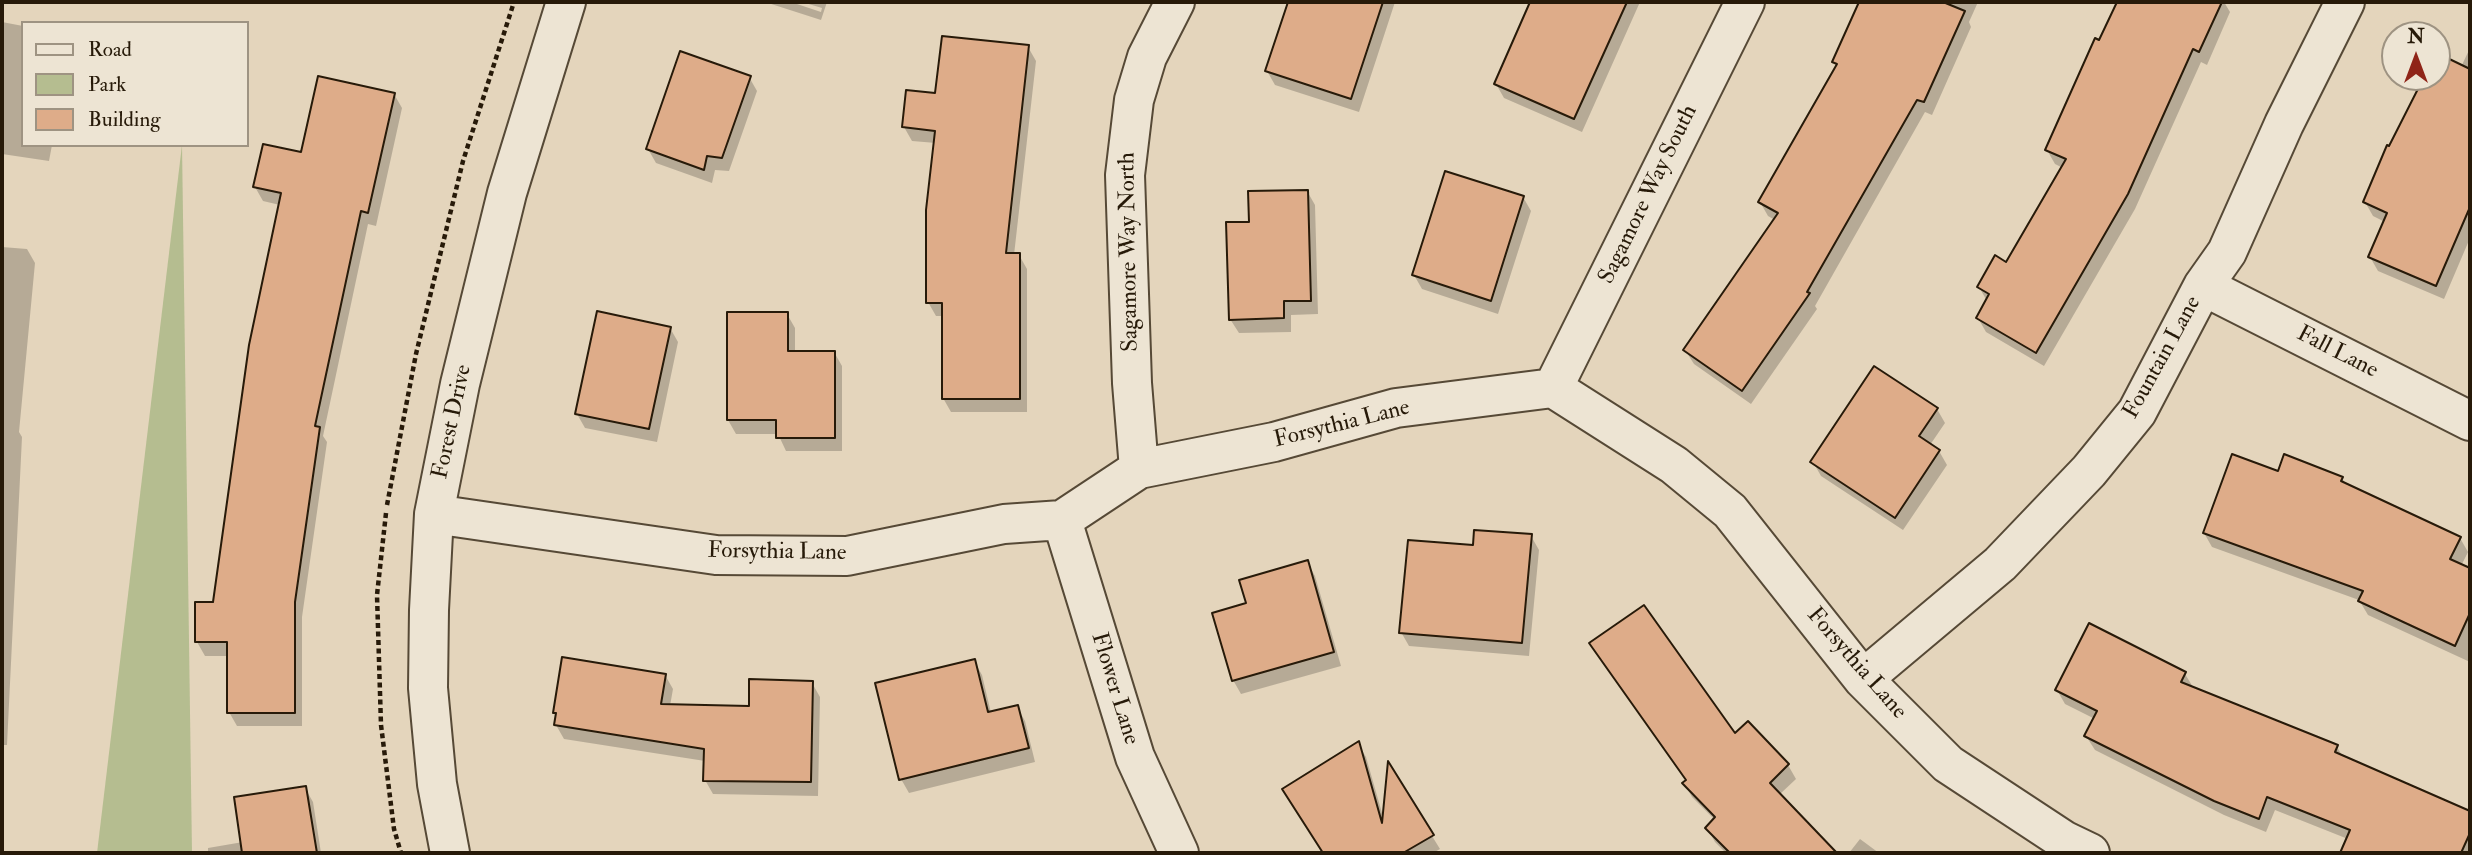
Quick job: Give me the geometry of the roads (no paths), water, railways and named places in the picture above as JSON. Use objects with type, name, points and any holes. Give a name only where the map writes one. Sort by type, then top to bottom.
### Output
[{"type":"street","name":"Forest Drive","points":[[450,853],[437,784],[428,688],[434,514],[460,384],[507,193],[566,2]]},
{"type":"street","name":"Sagamore Way North","points":[[1139,469],[1132,383],[1125,175],[1134,100],[1147,57],[1175,2]]},
{"type":"street","name":"Sagamore Way South","points":[[1553,388],[1745,2]]},
{"type":"street","name":"Fountain Lane","points":[[1863,679],[2000,565],[2089,471],[2137,412],[2203,286],[2227,252],[2284,124],[2345,2]]},
{"type":"street","name":"Fall Lane","points":[[2203,286],[2470,421]]},
{"type":"street","name":"Forsythia Lane","points":[[434,514],[729,555],[847,556],[1003,524],[1062,520],[1139,469],[1274,442],[1396,408],[1553,388],[1674,465],[1730,511],[1863,679],[1948,764],[2065,841],[2090,853]]},
{"type":"street","name":"Flower Lane","points":[[1062,520],[1135,757],[1179,853]]}]
